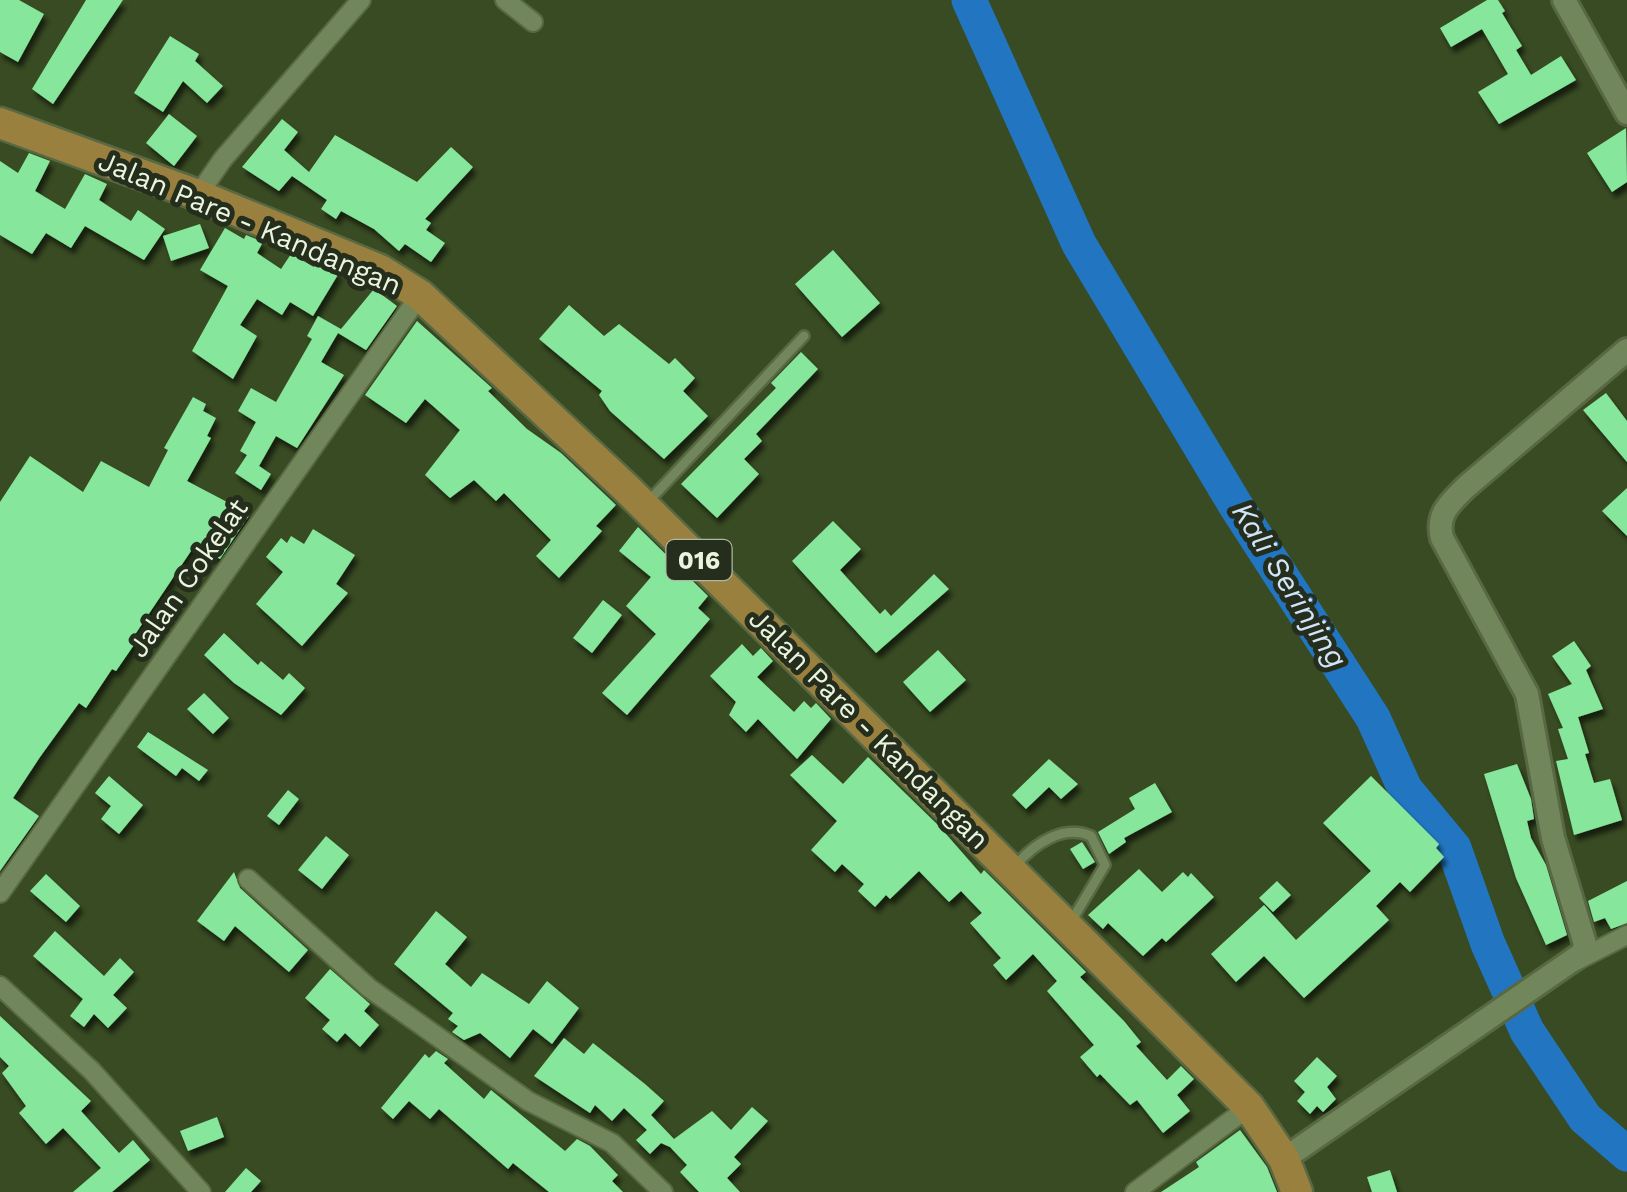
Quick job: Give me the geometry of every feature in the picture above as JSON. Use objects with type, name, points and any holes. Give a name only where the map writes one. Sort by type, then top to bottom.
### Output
[{"type":"main road","name":"Jalan Pare - Kandangan","points":[[0,123],[198,195],[380,270],[420,294],[644,506],[1250,1107],[1284,1159]]},
{"type":"main road","name":"016","points":[[1284,1159],[1297,1192]]},
{"type":"street","points":[[198,195],[223,159],[361,0]]},
{"type":"street","points":[[506,0],[533,22]]},
{"type":"street","points":[[1564,0],[1627,113]]},
{"type":"street","name":"Jalan Cokelat","points":[[0,893],[420,294]]},
{"type":"street","points":[[1576,962],[1585,944],[1550,824],[1526,694],[1442,538],[1439,524],[1446,507],[1466,487],[1627,350]]},
{"type":"street","points":[[248,879],[368,988],[528,1101],[612,1143],[663,1192]]},
{"type":"street","points":[[1284,1159],[1480,1021],[1627,935]]},
{"type":"street","points":[[0,986],[92,1071],[201,1192]]},
{"type":"street","points":[[1135,1192],[1250,1107]]},
{"type":"lane","points":[[644,506],[804,336]]},
{"type":"lane","points":[[1011,870],[1040,842],[1078,832],[1092,836],[1105,866],[1067,926]]},
{"type":"building","points":[[0,0],[19,0],[44,14],[18,62],[0,52]]},
{"type":"building","points":[[86,0],[123,0],[53,104],[32,89]]},
{"type":"building","points":[[1487,0],[1498,0],[1505,11],[1502,13],[1522,46],[1516,50],[1531,75],[1561,56],[1576,80],[1499,124],[1478,92],[1508,74],[1482,29],[1451,47],[1440,28]]},
{"type":"building","points":[[170,36],[199,54],[195,61],[223,86],[207,103],[183,81],[163,112],[134,93]]},
{"type":"building","points":[[169,114],[197,136],[174,166],[146,143]]},
{"type":"building","points":[[282,119],[298,132],[284,150],[309,172],[335,135],[417,182],[451,147],[473,167],[425,219],[431,223],[426,230],[445,243],[431,262],[405,244],[399,251],[374,229],[341,211],[336,219],[321,209],[327,200],[292,176],[279,191],[242,167]]},
{"type":"building","points":[[1626,128],[1627,182],[1612,192],[1587,153]]},
{"type":"building","points":[[29,153],[50,161],[35,191],[65,209],[85,174],[107,184],[99,200],[131,221],[138,210],[165,229],[144,260],[85,226],[71,248],[46,233],[32,254],[0,235],[0,161],[18,173]]},
{"type":"building","points":[[200,224],[209,248],[171,261],[163,236]]},
{"type":"building","points":[[225,228],[244,239],[246,235],[263,242],[257,253],[281,269],[291,254],[314,267],[316,264],[339,273],[313,316],[290,302],[282,315],[257,299],[240,325],[257,336],[233,379],[192,351],[228,286],[200,270]]},
{"type":"building","points":[[833,250],[880,303],[842,337],[795,284]]},
{"type":"building","points":[[374,289],[397,306],[366,350],[338,333],[321,362],[344,375],[297,448],[276,436],[259,466],[271,474],[261,490],[235,473],[247,455],[240,451],[256,422],[238,411],[251,388],[276,402],[312,339],[307,336],[318,316],[341,329]]},
{"type":"building","points":[[569,305],[604,336],[619,324],[669,364],[675,358],[695,378],[683,391],[708,416],[664,459],[610,411],[599,395],[602,391],[539,339]]},
{"type":"building","points":[[417,321],[492,388],[488,391],[527,429],[561,453],[616,505],[596,526],[602,531],[559,578],[536,556],[551,540],[504,493],[496,501],[474,480],[450,498],[425,475],[460,430],[425,399],[406,423],[365,395]]},
{"type":"building","points":[[801,352],[818,369],[756,434],[762,441],[744,459],[759,474],[717,518],[681,484],[776,388],[771,383]]},
{"type":"building","points":[[1606,393],[1627,421],[1627,462],[1583,410]]},
{"type":"building","points":[[193,397],[206,404],[203,411],[216,418],[207,436],[211,438],[187,481],[250,514],[220,559],[195,545],[132,639],[136,642],[116,671],[112,669],[86,708],[79,703],[40,757],[13,798],[39,816],[0,871],[0,502],[30,456],[83,492],[101,461],[149,487],[168,450],[164,448]]},
{"type":"building","points":[[1627,488],[1627,536],[1602,511]]},
{"type":"building","points":[[833,521],[861,549],[840,570],[880,614],[885,609],[891,616],[934,574],[949,589],[876,653],[792,561]]},
{"type":"building","points":[[638,527],[708,596],[698,608],[710,619],[627,715],[602,693],[656,634],[626,606],[651,577],[619,551]]},
{"type":"building","points":[[313,529],[355,555],[336,584],[348,593],[302,646],[256,604],[283,572],[266,557],[281,538],[287,543],[291,536],[304,544]]},
{"type":"building","points":[[603,600],[622,615],[592,653],[573,638]]},
{"type":"building","points":[[224,633],[258,665],[261,661],[283,680],[289,673],[305,688],[281,715],[234,683],[204,655]]},
{"type":"building","points":[[1574,641],[1591,666],[1586,670],[1603,709],[1578,717],[1589,753],[1585,754],[1594,783],[1610,779],[1622,820],[1574,835],[1556,761],[1568,759],[1558,729],[1563,728],[1548,694],[1572,684],[1552,656]]},
{"type":"building","points":[[742,644],[753,656],[761,648],[773,661],[757,677],[794,712],[804,701],[811,708],[816,703],[831,719],[797,759],[758,719],[746,732],[729,715],[736,702],[710,676]]},
{"type":"building","points":[[938,650],[966,680],[930,712],[903,682]]},
{"type":"building","points":[[204,693],[229,718],[213,734],[187,709]]},
{"type":"building","points":[[148,732],[208,770],[199,781],[182,768],[176,776],[137,747]]},
{"type":"building","points":[[812,755],[843,784],[868,757],[939,826],[981,874],[984,870],[1086,972],[1080,977],[1124,1021],[1141,1042],[1136,1046],[1167,1080],[1181,1066],[1194,1079],[1177,1095],[1190,1111],[1163,1133],[1137,1100],[1130,1105],[1100,1074],[1097,1077],[1080,1057],[1094,1045],[1047,991],[1057,981],[1033,954],[1006,980],[993,965],[1001,958],[970,923],[982,913],[961,891],[949,902],[919,871],[890,899],[886,895],[875,907],[858,891],[864,884],[842,864],[835,872],[811,850],[837,821],[790,775]]},
{"type":"building","points":[[1049,759],[1078,784],[1061,799],[1049,787],[1026,809],[1012,795]]},
{"type":"building","points":[[1517,764],[1531,799],[1534,819],[1527,821],[1531,838],[1546,865],[1567,935],[1546,945],[1516,878],[1484,774]]},
{"type":"building","points":[[109,776],[143,805],[119,834],[101,819],[111,806],[95,793]]},
{"type":"building","points":[[1371,776],[1439,844],[1436,848],[1444,857],[1410,892],[1400,882],[1376,906],[1389,920],[1304,998],[1264,956],[1236,982],[1211,954],[1264,905],[1296,940],[1371,871],[1323,823]]},
{"type":"building","points":[[1155,783],[1172,812],[1124,838],[1126,842],[1109,854],[1098,832],[1135,809],[1129,798]]},
{"type":"building","points":[[288,790],[299,799],[279,825],[267,816]]},
{"type":"building","points":[[326,836],[349,855],[322,889],[298,870]]},
{"type":"building","points":[[1082,842],[1095,862],[1083,869],[1070,849]]},
{"type":"building","points":[[1139,869],[1162,892],[1183,872],[1188,877],[1191,873],[1214,897],[1166,942],[1162,938],[1143,956],[1108,923],[1103,929],[1088,915]]},
{"type":"building","points":[[234,872],[240,888],[308,950],[289,972],[235,926],[224,941],[197,921]]},
{"type":"building","points":[[46,874],[80,906],[66,922],[30,891]]},
{"type":"building","points":[[1277,881],[1291,895],[1273,912],[1259,898]]},
{"type":"building","points":[[1627,881],[1627,923],[1611,929],[1605,918],[1594,922],[1588,901]]},
{"type":"building","points":[[436,911],[467,937],[445,964],[471,987],[482,973],[529,1004],[547,981],[579,1008],[552,1044],[533,1029],[510,1058],[480,1033],[464,1040],[452,1032],[458,1026],[448,1019],[453,1013],[394,964]]},
{"type":"building","points":[[55,931],[104,976],[120,958],[134,972],[113,995],[127,1008],[108,1028],[94,1014],[84,1027],[70,1016],[83,999],[33,956]]},
{"type":"building","points":[[330,969],[370,1004],[364,1011],[379,1025],[360,1047],[345,1033],[337,1042],[322,1029],[330,1020],[305,998]]},
{"type":"building","points":[[0,1016],[91,1101],[81,1111],[119,1153],[133,1140],[150,1160],[112,1192],[73,1192],[101,1168],[63,1128],[46,1144],[19,1113],[26,1106],[2,1073],[9,1066],[0,1057]]},
{"type":"building","points":[[564,1038],[584,1054],[593,1043],[664,1101],[651,1115],[674,1139],[712,1111],[731,1130],[752,1107],[768,1121],[734,1157],[741,1164],[727,1178],[740,1192],[699,1192],[680,1172],[687,1165],[670,1147],[661,1143],[650,1154],[636,1140],[647,1130],[624,1108],[612,1121],[595,1105],[590,1113],[534,1076]]},
{"type":"building","points":[[436,1051],[484,1099],[491,1090],[565,1151],[577,1139],[590,1146],[618,1175],[612,1181],[623,1192],[549,1192],[513,1163],[508,1169],[439,1109],[430,1119],[409,1101],[393,1119],[381,1108],[425,1054],[429,1058]]},
{"type":"building","points":[[1317,1057],[1337,1076],[1327,1087],[1336,1099],[1323,1112],[1317,1106],[1310,1114],[1297,1101],[1305,1092],[1294,1081]]},
{"type":"building","points":[[217,1117],[224,1137],[188,1151],[180,1131]]},
{"type":"building","points":[[1240,1130],[1267,1167],[1277,1192],[1161,1192],[1199,1167],[1196,1162]]},
{"type":"building","points":[[246,1168],[261,1181],[251,1192],[225,1192]]},
{"type":"building","points":[[1390,1170],[1397,1192],[1372,1192],[1367,1177]]},
{"type":"waterway","name":"Kali Serinjing","points":[[969,0],[1079,244],[1236,506],[1373,718],[1405,789],[1454,848],[1488,944],[1527,1031],[1585,1118],[1627,1154]]}]
